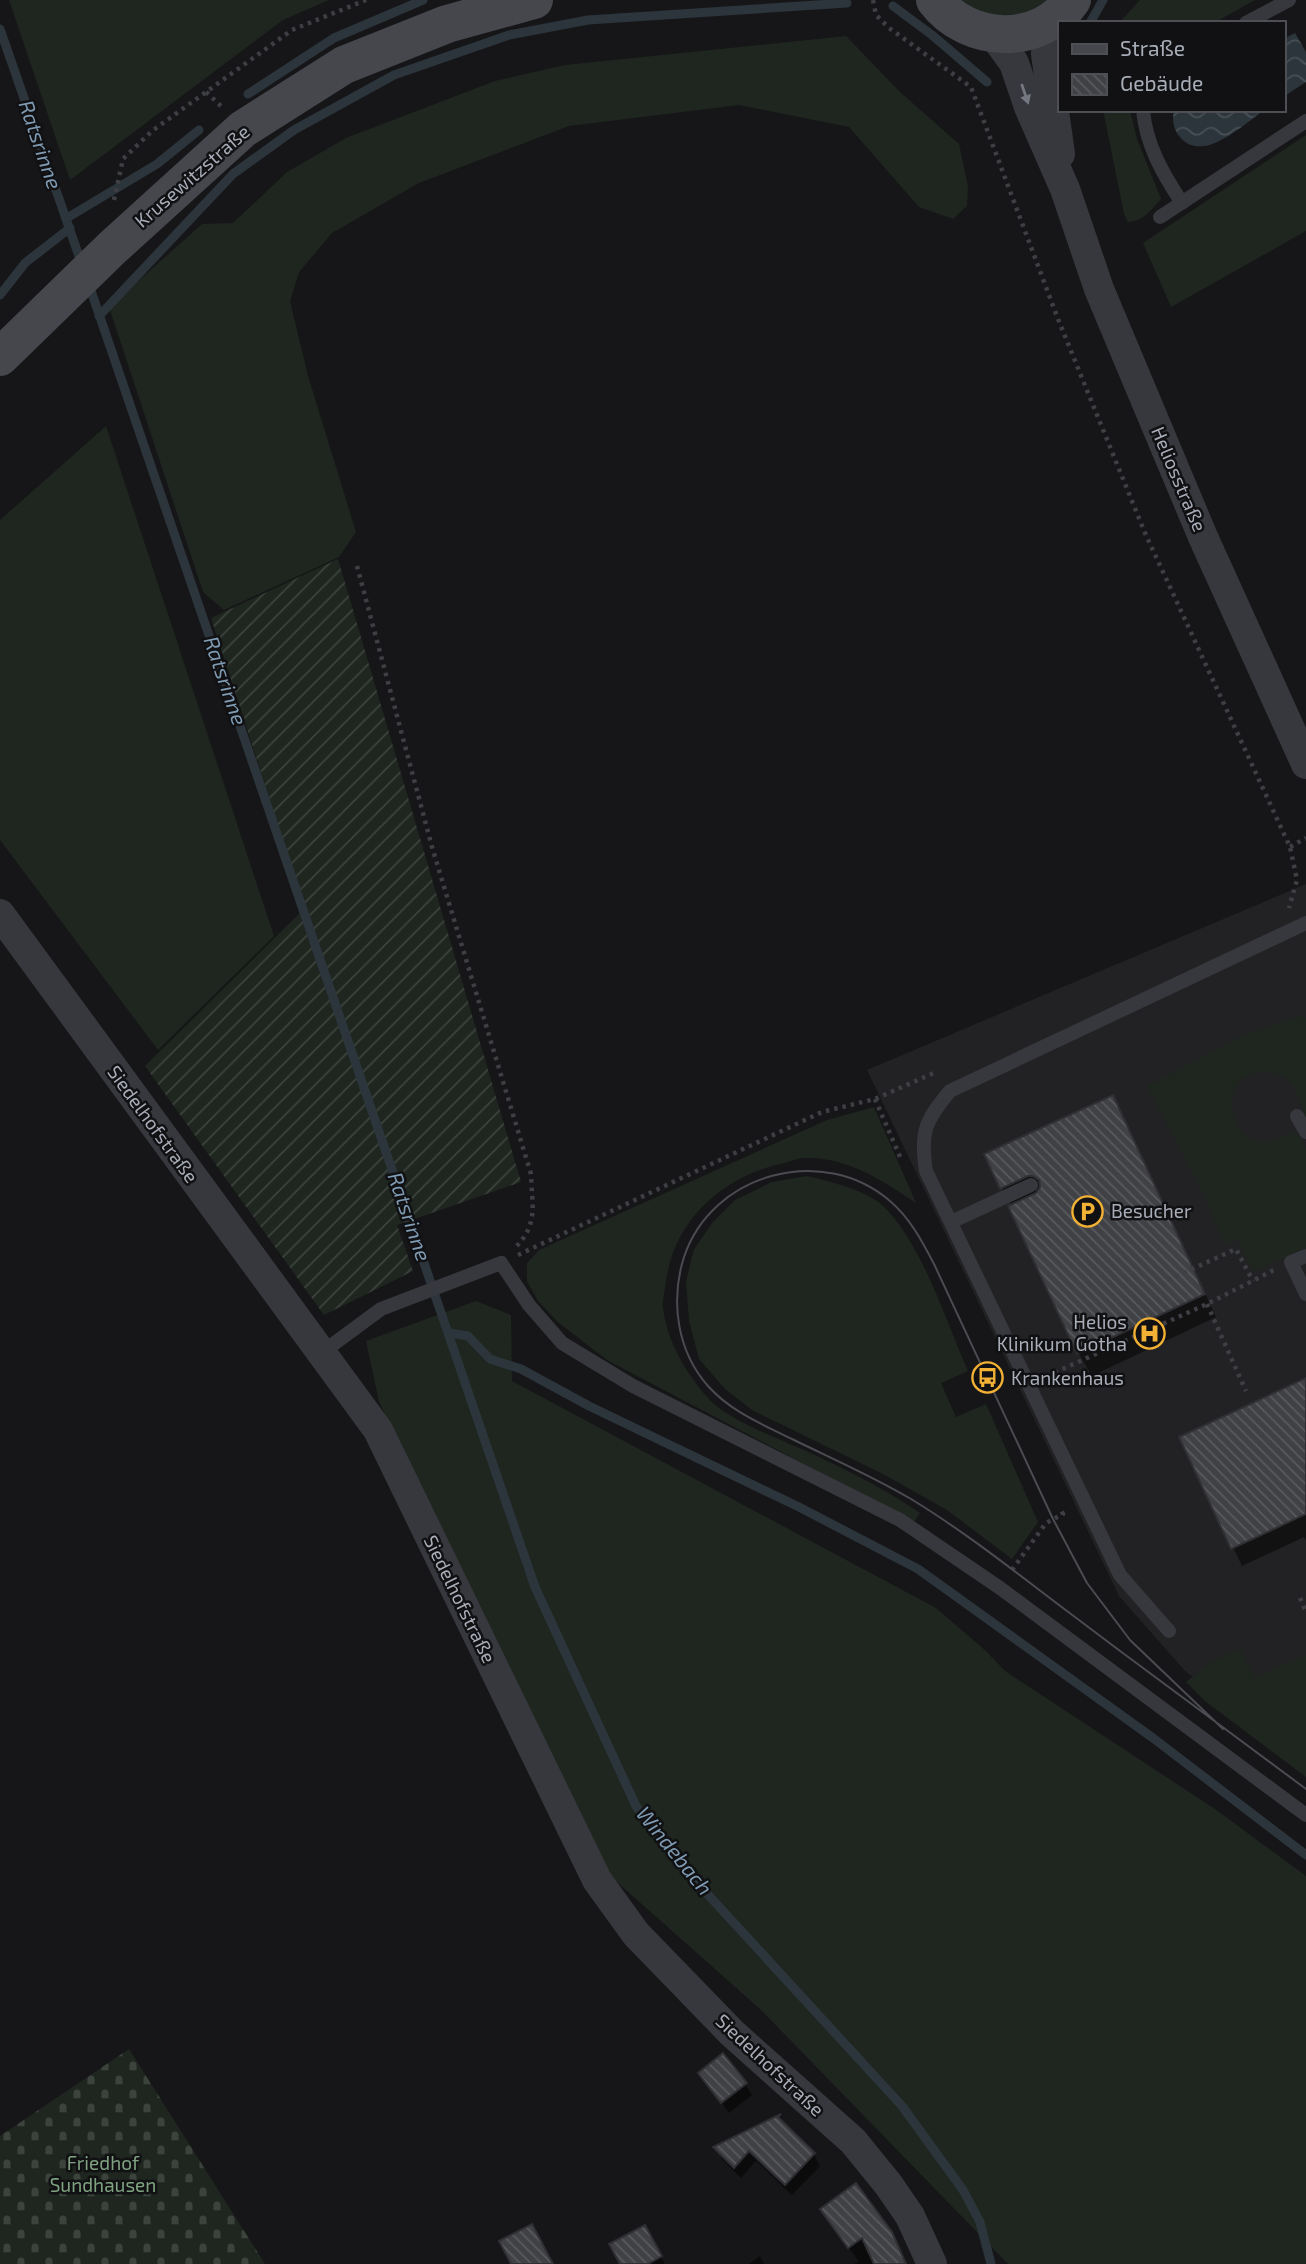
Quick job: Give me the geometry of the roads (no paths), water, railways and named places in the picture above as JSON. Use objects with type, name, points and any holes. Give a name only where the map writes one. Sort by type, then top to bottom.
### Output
[{"type":"main road","name":"Krusewitzstraße","points":[[0,357],[112,248],[243,129],[344,65],[447,24],[534,0]]},
{"type":"main road","points":[[935,0],[954,20],[973,30],[993,34],[1026,31],[1062,10]]},
{"type":"street","points":[[1062,10],[1047,37],[1046,54],[1065,189]]},
{"type":"street","points":[[993,34],[1014,63],[1029,107],[1065,189]]},
{"type":"street","name":"Heliosstraße","points":[[1065,189],[1110,314],[1203,537],[1306,764]]},
{"type":"street","name":"Siedelhofstraße","points":[[0,914],[378,1430],[597,1880],[636,1934],[732,2033],[853,2141],[910,2216],[932,2264]]},
{"type":"lane","points":[[1250,21],[1289,0]]},
{"type":"lane","points":[[1143,112],[1150,148],[1182,203]]},
{"type":"lane","points":[[1160,217],[1306,121]]},
{"type":"lane","points":[[1169,1631],[1120,1574],[926,1171],[923,1148],[929,1117],[950,1091],[1306,923]]},
{"type":"lane","points":[[1297,1116],[1306,1132]]},
{"type":"lane","points":[[951,1222],[1031,1185]]},
{"type":"lane","points":[[1306,1255],[1291,1262],[1306,1294]]},
{"type":"lane","points":[[320,1354],[381,1309],[501,1262],[529,1305],[562,1342],[633,1386],[900,1520],[1000,1588],[1306,1815]]},
{"type":"water","points":[[1295,33],[1306,52],[1306,82],[1285,96],[1285,38]]},
{"type":"water","points":[[1174,112],[1261,112],[1222,140],[1199,146],[1188,144],[1179,136]]},
{"type":"waterway","points":[[248,94],[334,38],[423,0]]},
{"type":"waterway","points":[[1091,21],[1103,0]]},
{"type":"waterway","points":[[99,316],[233,174],[294,130],[394,75],[509,35],[588,20],[847,3]]},
{"type":"waterway","points":[[893,6],[987,82]]},
{"type":"waterway","name":"Ratsrinne","points":[[0,29],[81,262]]},
{"type":"waterway","points":[[67,218],[157,164],[199,130]]},
{"type":"waterway","points":[[0,295],[25,263],[70,228]]},
{"type":"waterway","name":"Ratsrinne","points":[[89,285],[535,1587],[636,1806],[678,1862],[902,2106],[963,2190],[980,2222],[991,2264]]},
{"type":"waterway","points":[[449,1333],[468,1336],[490,1359],[521,1369],[589,1406],[799,1507],[918,1569],[1153,1738],[1306,1855]]},
{"type":"tram line","points":[[1223,1729],[1130,1640],[1087,1583],[1053,1519],[934,1264],[904,1215],[890,1201],[863,1183],[833,1173],[803,1171],[772,1176],[744,1187],[719,1205],[698,1228],[684,1257],[677,1291],[679,1325],[689,1357],[697,1372],[717,1395],[748,1417],[883,1483],[932,1512],[992,1555],[1189,1702],[1218,1724],[1306,1789]]},
{"type":"place","name":"Besucher","points":[[1088,1211]]},
{"type":"place","name":"Helios Klinikum Gotha","points":[[1150,1333]]},
{"type":"place","name":"Krankenhaus","points":[[988,1378]]},
{"type":"water label","name":"Windebach","points":[[674,1851]]},
{"type":"park label","name":"Friedhof Sundhausen","points":[[103,2174]]}]
